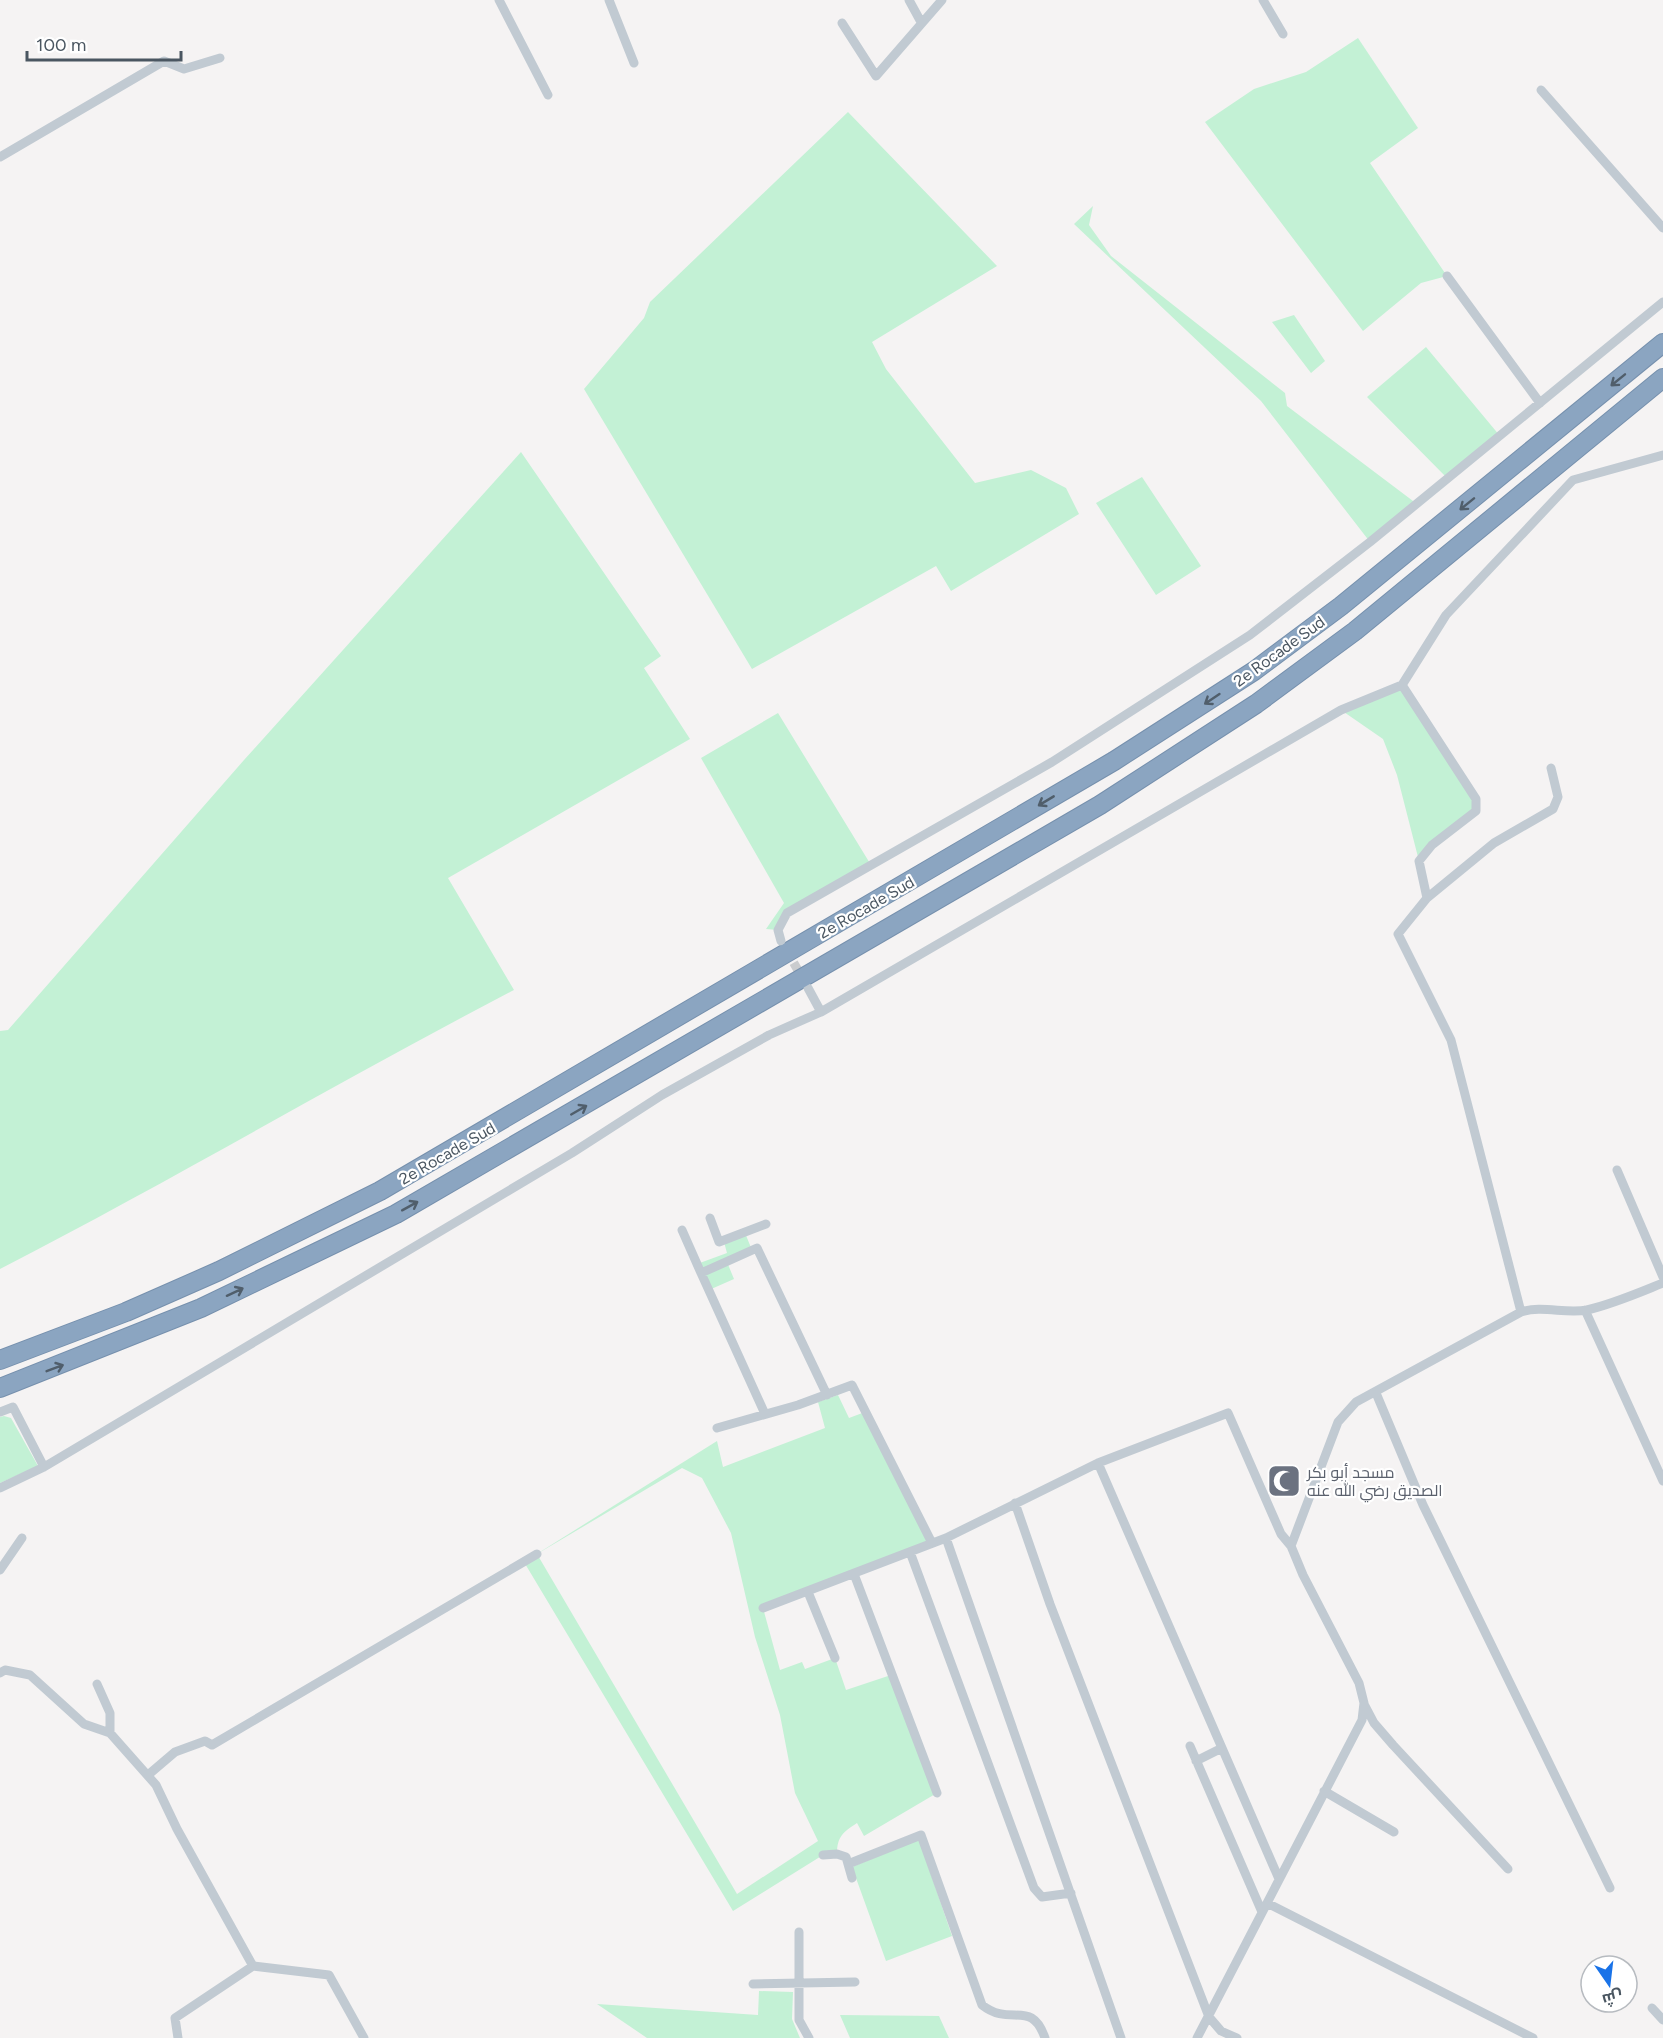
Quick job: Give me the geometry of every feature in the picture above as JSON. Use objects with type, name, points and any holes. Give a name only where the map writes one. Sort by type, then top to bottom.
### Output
[{"type":"highway","name":"2e Rocade Sud","points":[[0,1360],[126,1312],[219,1272],[380,1191],[1114,761],[1254,671],[1341,606],[1663,343]]},
{"type":"highway","name":"2e Rocade Sud","points":[[0,1388],[201,1308],[396,1214],[1100,805],[1248,710],[1336,645],[1408,590],[1663,378]]},
{"type":"street","points":[[499,0],[548,95]]},
{"type":"street","points":[[609,0],[634,63]]},
{"type":"street","points":[[909,0],[921,22]]},
{"type":"street","points":[[842,23],[876,76],[942,0]]},
{"type":"street","points":[[1263,0],[1283,34]]},
{"type":"street","points":[[0,157],[164,61],[184,69],[219,58]]},
{"type":"street","points":[[1540,90],[1663,228]]},
{"type":"street","points":[[1447,276],[1540,403]]},
{"type":"street","points":[[781,941],[778,930],[787,913],[1052,762],[1250,635],[1370,542],[1663,302]]},
{"type":"street","points":[[0,1488],[44,1467],[562,1159],[662,1095],[769,1035],[821,1012],[1341,710],[1402,685],[1446,615],[1573,480],[1663,455]]},
{"type":"street","points":[[1402,685],[1476,799],[1476,811],[1432,845],[1419,861],[1426,898]]},
{"type":"street","points":[[1521,1312],[1451,1040],[1398,934],[1426,898],[1494,843],[1553,809],[1558,796],[1551,768]]},
{"type":"street","points":[[808,988],[821,1012]]},
{"type":"street","points":[[1617,1170],[1663,1277]]},
{"type":"street","points":[[710,1218],[719,1242],[766,1224]]},
{"type":"street","points":[[682,1230],[765,1414]]},
{"type":"street","points":[[745,1233],[752,1250]]},
{"type":"street","points":[[701,1273],[757,1248],[827,1395]]},
{"type":"street","points":[[1291,1546],[1338,1422],[1356,1402],[1521,1312],[1531,1309],[1585,1310],[1625,1299],[1663,1283]]},
{"type":"street","points":[[1585,1310],[1663,1481]]},
{"type":"street","points":[[717,1428],[827,1395],[852,1385],[932,1544]]},
{"type":"street","points":[[1376,1393],[1423,1505],[1610,1888]]},
{"type":"street","points":[[0,1412],[13,1407],[44,1467]]},
{"type":"street","points":[[763,1608],[932,1544],[1098,1463],[1228,1413],[1281,1534],[1291,1546],[1303,1575],[1359,1683],[1364,1703],[1374,1723],[1508,1869]]},
{"type":"street","points":[[1098,1463],[1279,1879]]},
{"type":"street","points":[[1015,1503],[1050,1604],[1209,2017],[1221,2031],[1237,2038]]},
{"type":"street","points":[[0,1570],[22,1538]]},
{"type":"street","points":[[946,1538],[1121,2038]]},
{"type":"street","points":[[910,1552],[1034,1888],[1042,1898],[1071,1893]]},
{"type":"street","points":[[148,1775],[175,1752],[205,1741],[212,1745],[537,1554]]},
{"type":"street","points":[[854,1574],[937,1793]]},
{"type":"street","points":[[808,1592],[835,1658]]},
{"type":"street","points":[[0,1660],[3,1671],[30,1675],[84,1724],[110,1734],[148,1775],[156,1785],[177,1829],[253,1966]]},
{"type":"street","points":[[97,1684],[110,1713],[110,1734]]},
{"type":"street","points":[[1197,2038],[1362,1720],[1364,1703]]},
{"type":"street","points":[[1190,1746],[1264,1908],[1533,2038]]},
{"type":"street","points":[[1196,1761],[1222,1748]]},
{"type":"street","points":[[1324,1791],[1394,1833]]},
{"type":"street","points":[[848,1864],[921,1835],[982,2005],[994,2014],[1033,2017],[1039,2022],[1045,2038]]},
{"type":"street","points":[[823,1855],[837,1854],[846,1857],[852,1878]]},
{"type":"street","points":[[799,1932],[799,2020],[809,2038]]},
{"type":"street","points":[[178,2038],[175,2018],[253,1966],[329,1975],[364,2038]]},
{"type":"street","points":[[753,1984],[855,1982]]},
{"type":"street","points":[[1652,2008],[1663,2020]]},
{"type":"green space","points":[[1358,38],[1418,128],[1370,163],[1447,276],[1421,283],[1363,331],[1205,122],[1254,89],[1306,72]]},
{"type":"green space","points":[[848,112],[997,266],[872,342],[886,369],[975,483],[1031,470],[1066,488],[1079,514],[951,591],[936,566],[752,669],[584,389],[644,318],[650,302]]},
{"type":"green space","points":[[1093,206],[1089,225],[1111,256],[1285,393],[1287,406],[1417,504],[1370,542],[1261,401],[1074,224]]},
{"type":"green space","points":[[1294,315],[1325,361],[1311,373],[1272,322]]},
{"type":"green space","points":[[1426,347],[1500,436],[1448,479],[1367,397]]},
{"type":"green space","points":[[521,452],[661,656],[644,668],[690,739],[448,878],[514,990],[0,1269],[0,1031],[8,1030],[244,760]]},
{"type":"green space","points":[[1142,477],[1201,566],[1156,595],[1096,503]]},
{"type":"green space","points":[[1402,685],[1476,799],[1476,811],[1419,861],[1397,775],[1383,739],[1341,710]]},
{"type":"green space","points":[[778,713],[871,865],[787,913],[778,930],[766,929],[784,903],[701,758]]},
{"type":"green space","points":[[745,1233],[752,1250],[727,1262],[734,1279],[709,1290],[697,1264],[727,1253],[724,1242]]},
{"type":"green space","points":[[838,1395],[849,1418],[865,1412],[932,1543],[763,1608],[780,1670],[802,1662],[805,1669],[835,1658],[846,1690],[891,1675],[937,1793],[864,1836],[857,1823],[842,1835],[838,1843],[837,1854],[823,1855],[733,1911],[524,1562],[717,1441],[723,1467],[825,1428],[818,1402]],"holes":[[[682,1468],[702,1478],[731,1533],[755,1637],[780,1715],[795,1793],[818,1841],[737,1894],[537,1554]]]},
{"type":"green space","points":[[0,1417],[11,1418],[38,1466],[0,1483]]},
{"type":"green space","points":[[919,1839],[952,1936],[886,1961],[852,1867]]},
{"type":"green space","points":[[759,1991],[793,1992],[792,2019],[800,2038],[647,2038],[597,2004],[758,2015]]},
{"type":"green space","points":[[840,2015],[939,2016],[949,2038],[850,2038]]},
{"type":"tunnel","points":[[787,951],[804,981]]},
{"type":"place","name":"مسجد أبو بكر الصديق رضي الله عنه","points":[[1284,1481]]}]
